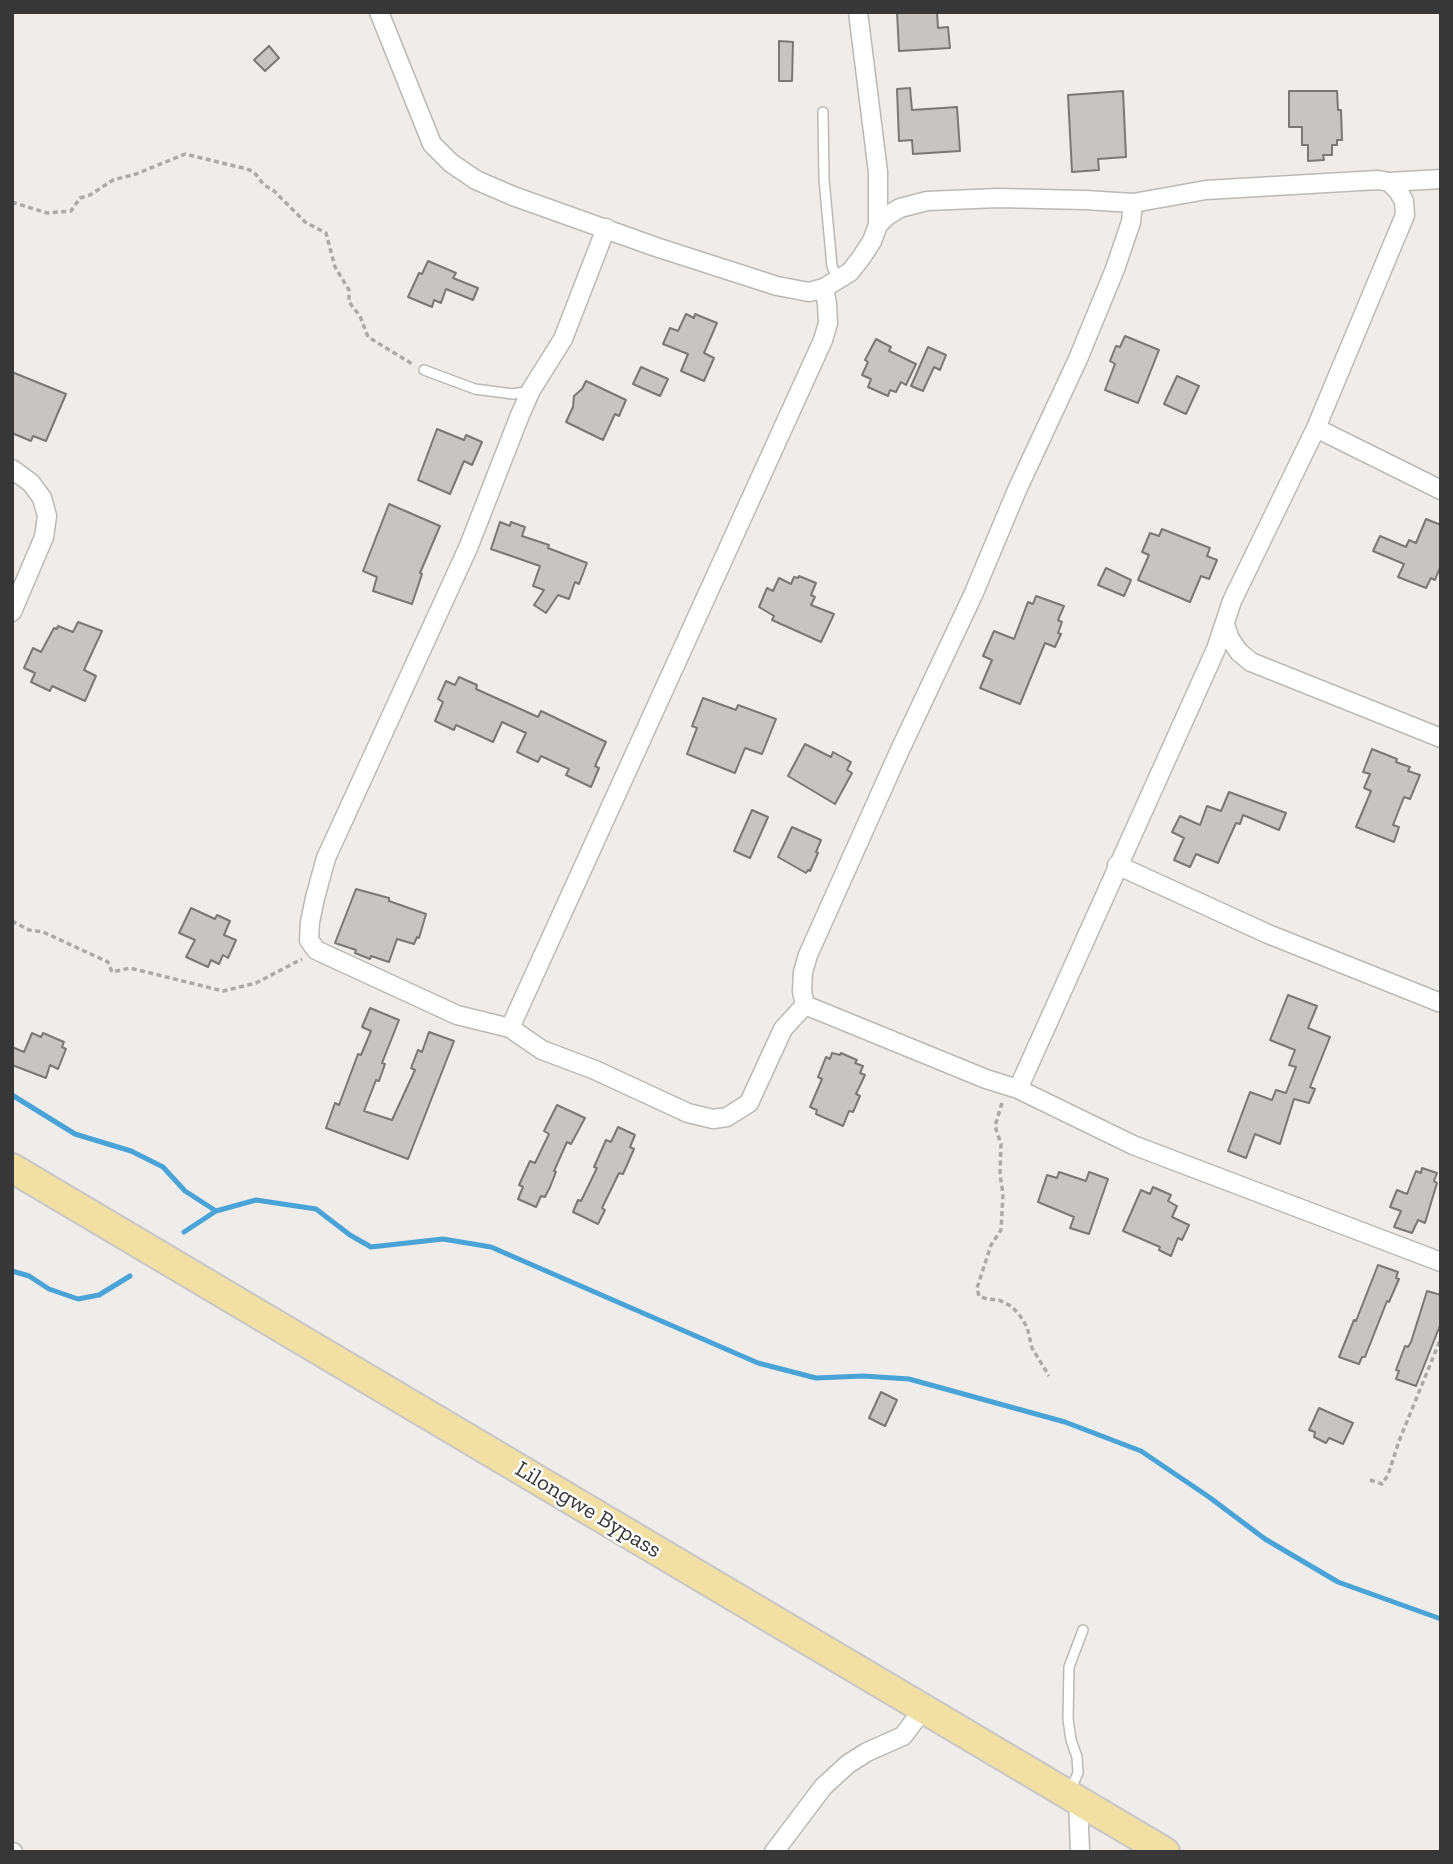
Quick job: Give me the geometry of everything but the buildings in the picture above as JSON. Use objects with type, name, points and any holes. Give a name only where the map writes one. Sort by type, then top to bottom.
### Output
[{"type":"main road","name":"Lilongwe Bypass","points":[[12,1168],[1165,1852]]},
{"type":"street","points":[[379,12],[432,144],[451,163],[476,180],[656,247],[777,286],[809,292],[831,285],[861,258],[872,242],[878,225],[878,172],[858,12]]},
{"type":"street","points":[[878,225],[900,208],[927,201],[998,198],[1133,203],[1206,190],[1441,179]]},
{"type":"street","points":[[1018,1089],[1225,625],[1232,601],[1316,428],[1405,215],[1404,201],[1389,182]]},
{"type":"street","points":[[805,1005],[802,991],[803,972],[808,955],[899,752],[968,608],[1017,490],[1078,359],[1115,270],[1131,222],[1133,203]]},
{"type":"street","points":[[606,228],[563,339],[531,390],[468,548],[326,858],[310,922],[309,940],[316,950],[457,1015],[510,1028],[542,1050],[595,1070],[688,1113],[713,1119],[727,1117],[749,1103],[783,1029],[805,1005]]},
{"type":"street","points":[[510,1028],[823,340],[828,323],[827,304],[831,285]]},
{"type":"street","points":[[1316,428],[1441,490]]},
{"type":"street","points":[[12,469],[32,483],[42,498],[47,516],[44,537],[12,612]]},
{"type":"street","points":[[1225,625],[1239,653],[1251,662],[1441,738]]},
{"type":"street","points":[[1117,866],[1268,934],[1441,1003]]},
{"type":"street","points":[[805,1005],[986,1079],[1018,1089],[1133,1144],[1441,1262]]},
{"type":"street","points":[[774,1852],[823,1787],[858,1758],[903,1736],[924,1708]]},
{"type":"street","points":[[1073,1797],[1080,1852]]},
{"type":"lane","points":[[824,112],[824,179],[832,266],[831,285]]},
{"type":"lane","points":[[424,370],[475,389],[513,394],[531,390]]},
{"type":"lane","points":[[1073,1797],[1078,1773],[1068,1719],[1069,1667],[1083,1630]]},
{"type":"path","points":[[12,202],[47,213],[71,211],[80,198],[90,195],[113,180],[136,174],[185,154],[247,169],[254,172],[264,185],[305,222],[326,233],[335,267],[349,290],[349,302],[360,316],[368,337],[424,370]]},
{"type":"path","points":[[12,921],[108,962],[112,972],[130,968],[223,991],[256,983],[316,950]]},
{"type":"path","points":[[986,1079],[999,1095],[1002,1104],[995,1126],[1001,1144],[1000,1174],[1003,1194],[1001,1230],[992,1245],[977,1288],[979,1296],[987,1300],[999,1300],[1012,1306],[1020,1314],[1027,1327],[1032,1348],[1049,1376]]},
{"type":"path","points":[[1370,1480],[1382,1484],[1388,1475],[1441,1338]]},
{"type":"waterway","points":[[12,1095],[75,1134],[131,1151],[163,1167],[185,1191],[216,1211]]},
{"type":"waterway","points":[[184,1232],[216,1211],[256,1200],[316,1209],[371,1247],[443,1239],[491,1247],[758,1363],[816,1378],[863,1376],[909,1379],[1065,1422],[1141,1451],[1265,1539],[1338,1582],[1441,1619]]},
{"type":"waterway","points":[[12,1271],[29,1276],[49,1289],[78,1299],[99,1295],[130,1276]]}]
